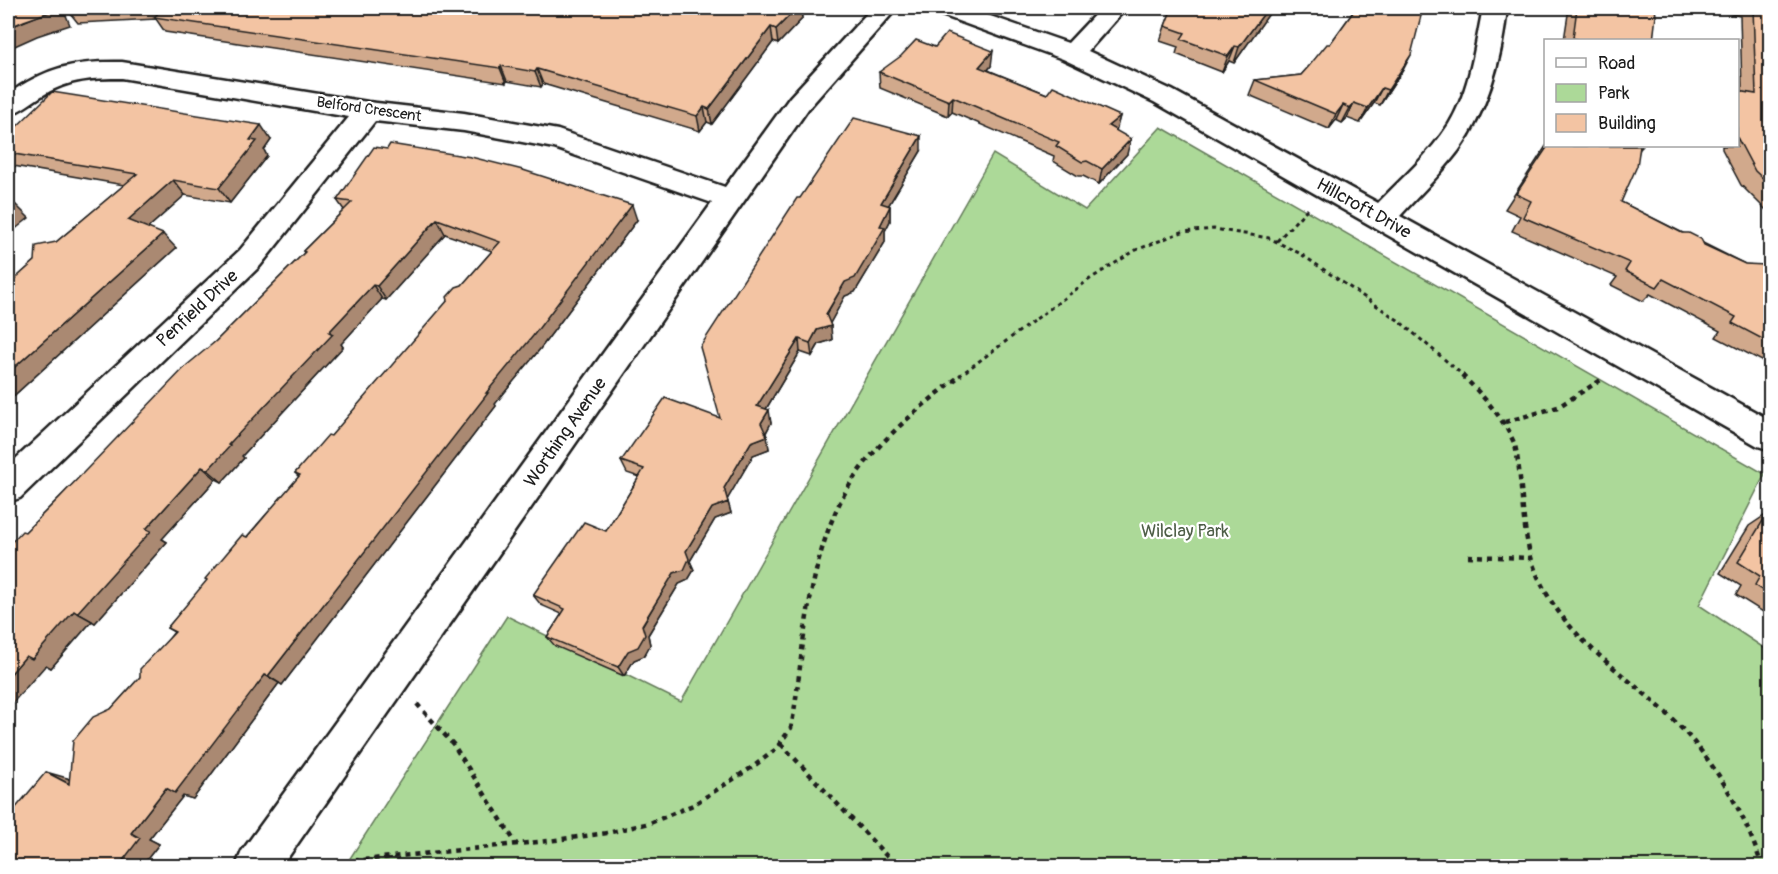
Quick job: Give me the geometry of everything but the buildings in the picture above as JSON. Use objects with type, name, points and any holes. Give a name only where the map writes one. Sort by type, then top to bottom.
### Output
[{"type":"street","name":"Worthing Avenue","points":[[257,867],[799,103],[885,8]]},
{"type":"street","name":"Hillcroft Drive","points":[[945,8],[1072,53],[1162,96],[1770,436]]},
{"type":"street","points":[[1072,53],[1114,8]]},
{"type":"street","points":[[1381,218],[1432,163],[1466,117],[1483,67],[1495,8]]},
{"type":"street","name":"Belford Crescent","points":[[8,106],[31,90],[56,78],[84,70],[122,70],[368,111],[464,122],[558,139],[730,199]]},
{"type":"street","name":"Penfield Drive","points":[[8,487],[250,258],[368,111]]},
{"type":"path","points":[[1276,241],[1308,208]]},
{"type":"path","points":[[300,867],[371,857],[517,845],[603,834],[666,818],[712,793],[768,757],[781,744],[792,722],[803,638],[833,517],[854,480],[891,435],[993,351],[1095,277],[1148,244],[1182,232],[1214,230],[1248,233],[1276,241],[1339,278],[1413,331],[1461,374],[1505,422],[1517,449],[1530,558],[1536,575],[1551,600],[1584,642],[1664,711],[1705,754],[1743,814],[1762,866]]},
{"type":"path","points":[[1505,422],[1540,416],[1560,407],[1576,399],[1604,377]]},
{"type":"path","points":[[1468,556],[1530,558]]},
{"type":"path","points":[[392,676],[453,744],[517,845]]},
{"type":"path","points":[[781,744],[896,867]]},
{"type":"green space","name":"Wilclay Park","points":[[1161,127],[1765,474],[1699,605],[1770,652],[1770,866],[345,866],[507,616],[681,702],[993,154],[1085,210]]}]
